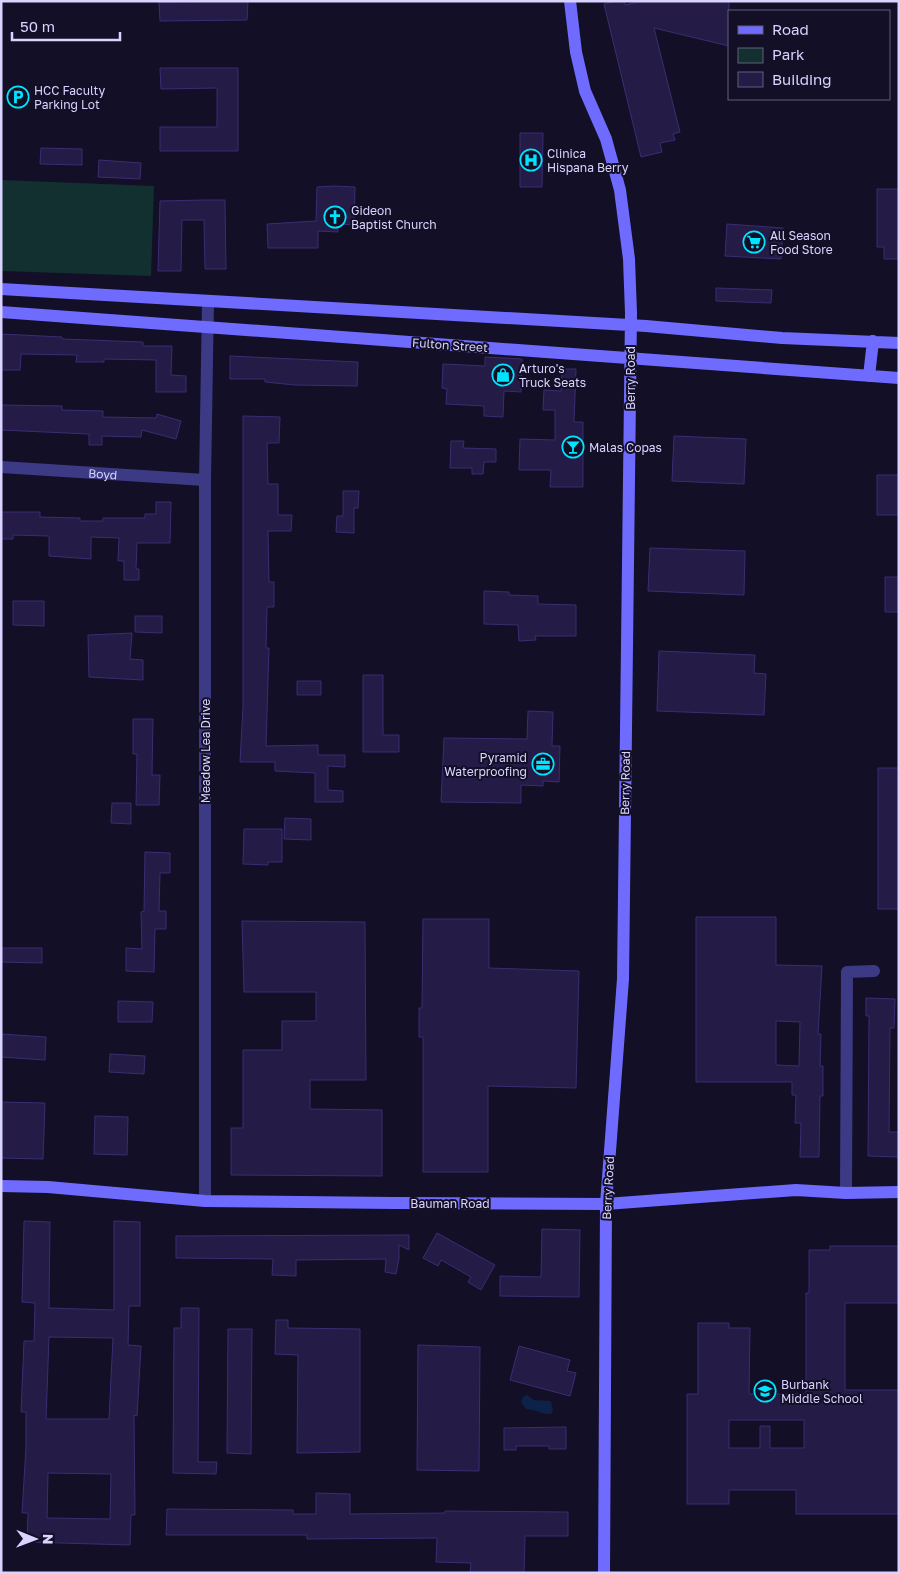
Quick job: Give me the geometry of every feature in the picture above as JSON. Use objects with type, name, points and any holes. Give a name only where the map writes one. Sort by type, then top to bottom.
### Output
[{"type":"street","name":"Berry Road","points":[[570,1],[576,52],[585,92],[606,139],[620,190],[629,259],[631,325],[623,979],[606,1204],[604,1573]]},
{"type":"street","points":[[1,289],[631,325],[782,338],[899,343]]},
{"type":"street","name":"Meadow Lea Drive","points":[[205,1202],[205,480],[208,301]]},
{"type":"street","name":"Fulton Street","points":[[1,312],[899,378]]},
{"type":"street","points":[[869,376],[872,341]]},
{"type":"street","name":"Boyd","points":[[1,467],[205,480]]},
{"type":"street","points":[[846,1193],[847,972],[874,971]]},
{"type":"street","name":"Bauman Road","points":[[1,1186],[48,1187],[205,1202],[606,1204],[796,1190],[846,1193],[899,1192]]},
{"type":"green space","points":[[1,180],[154,186],[151,276],[1,271]]},
{"type":"water","points":[[527,1395],[534,1400],[551,1401],[553,1411],[551,1414],[526,1409],[521,1402],[523,1397]]},
{"type":"building","points":[[248,1],[247,20],[160,21],[159,2]]},
{"type":"building","points":[[616,1],[624,1],[625,5],[643,1],[729,1],[728,46],[654,28],[680,132],[673,134],[675,140],[660,143],[662,152],[641,157],[604,4]]},
{"type":"building","points":[[160,68],[238,68],[238,151],[160,151],[160,127],[217,127],[217,88],[161,89]]},
{"type":"building","name":"Clinica Hispana Berry","points":[[520,133],[543,133],[542,187],[520,187]]},
{"type":"building","points":[[41,148],[82,149],[82,165],[40,164]]},
{"type":"building","points":[[99,160],[141,163],[140,179],[98,177]]},
{"type":"building","points":[[317,187],[355,187],[354,225],[338,224],[338,232],[318,231],[318,248],[268,248],[267,224],[316,221]]},
{"type":"building","points":[[877,189],[899,189],[898,259],[884,259],[884,247],[877,247]]},
{"type":"building","points":[[225,200],[226,269],[205,269],[204,220],[182,220],[181,271],[158,271],[160,201]]},
{"type":"building","name":"All Season Food Store","points":[[727,224],[783,228],[781,259],[725,256]]},
{"type":"building","points":[[716,288],[772,290],[771,303],[716,301]]},
{"type":"building","points":[[1,334],[62,337],[62,339],[143,342],[143,346],[172,346],[171,375],[186,376],[186,392],[156,392],[156,360],[104,359],[104,362],[76,362],[77,355],[21,354],[20,370],[1,370]]},
{"type":"building","points":[[230,356],[358,362],[357,386],[295,385],[265,382],[265,379],[230,379]]},
{"type":"building","points":[[485,357],[522,359],[521,392],[504,391],[503,417],[484,416],[484,406],[446,404],[447,389],[442,388],[443,364],[485,366]]},
{"type":"building","points":[[562,369],[576,369],[574,422],[583,422],[583,487],[550,487],[551,470],[519,470],[520,439],[555,440],[555,410],[543,410],[544,390],[561,391]]},
{"type":"building","points":[[1,405],[62,406],[62,410],[103,411],[103,417],[156,418],[157,414],[181,421],[176,439],[142,430],[141,437],[102,436],[102,445],[89,445],[89,434],[1,430]]},
{"type":"building","points":[[243,416],[280,417],[279,443],[267,443],[268,484],[278,484],[278,515],[292,515],[291,531],[268,531],[269,582],[274,582],[274,607],[267,607],[266,648],[269,648],[266,746],[318,745],[318,755],[345,755],[345,767],[328,766],[328,790],[343,791],[343,802],[315,802],[315,773],[275,771],[275,762],[240,762],[243,707]]},
{"type":"building","points":[[674,436],[746,439],[744,484],[672,481]]},
{"type":"building","points":[[451,441],[464,441],[463,448],[496,449],[496,462],[484,462],[483,474],[472,474],[472,468],[450,468]]},
{"type":"building","points":[[877,475],[899,475],[899,515],[877,515]]},
{"type":"building","points":[[343,491],[359,491],[358,508],[354,508],[354,533],[336,532],[337,516],[343,516]]},
{"type":"building","points":[[156,502],[171,502],[170,543],[137,543],[136,569],[139,569],[139,580],[124,580],[124,561],[118,561],[119,538],[91,537],[91,559],[49,556],[49,536],[13,535],[13,539],[1,539],[1,512],[40,512],[40,517],[80,518],[80,521],[103,521],[103,518],[145,518],[145,514],[156,514]]},
{"type":"building","points":[[650,548],[745,551],[744,595],[648,591]]},
{"type":"building","points":[[885,577],[899,577],[899,612],[885,612]]},
{"type":"building","points":[[484,591],[509,592],[509,595],[538,596],[538,604],[576,605],[576,636],[535,636],[536,640],[519,641],[518,625],[484,624]]},
{"type":"building","points":[[13,601],[44,601],[44,626],[13,625]]},
{"type":"building","points":[[135,616],[162,616],[162,633],[135,632]]},
{"type":"building","points":[[132,633],[130,659],[143,660],[143,680],[89,677],[88,635]]},
{"type":"building","points":[[659,651],[755,655],[754,673],[766,674],[764,715],[657,711]]},
{"type":"building","points":[[363,675],[383,675],[383,735],[399,735],[399,752],[363,752]]},
{"type":"building","points":[[297,681],[321,681],[321,695],[297,695]]},
{"type":"building","points":[[528,711],[553,712],[552,746],[560,746],[559,782],[543,781],[543,786],[521,785],[521,803],[441,802],[444,738],[527,739]]},
{"type":"building","points":[[133,719],[153,719],[152,775],[160,775],[159,805],[136,805],[137,754],[133,754]]},
{"type":"building","points":[[878,768],[899,768],[899,909],[878,909]]},
{"type":"building","points":[[112,803],[131,803],[131,824],[111,823]]},
{"type":"building","points":[[285,818],[311,819],[311,840],[284,839]]},
{"type":"building","points":[[244,829],[282,829],[282,862],[268,862],[268,865],[243,864]]},
{"type":"building","points":[[145,852],[170,853],[170,873],[160,873],[159,911],[166,911],[166,929],[155,929],[154,972],[126,971],[126,948],[142,949],[141,912],[144,911]]},
{"type":"building","points":[[696,917],[776,917],[776,965],[822,966],[818,1034],[821,1034],[820,1066],[823,1066],[823,1096],[820,1096],[819,1157],[800,1157],[801,1123],[795,1123],[796,1095],[792,1095],[792,1082],[696,1082]],"holes":[[[776,1021],[800,1022],[799,1066],[776,1065]]]},
{"type":"building","points":[[423,919],[489,919],[489,968],[579,971],[576,1088],[488,1086],[488,1172],[423,1172],[423,1037],[419,1037],[419,1008],[422,1008]]},
{"type":"building","points":[[242,921],[365,922],[366,1080],[310,1080],[310,1109],[382,1110],[382,1176],[231,1175],[231,1128],[243,1128],[243,1050],[282,1050],[282,1021],[316,1021],[316,992],[244,992]]},
{"type":"building","points":[[1,948],[42,948],[42,963],[1,962]]},
{"type":"building","points":[[866,998],[895,999],[894,1028],[890,1028],[889,1132],[899,1132],[899,1157],[868,1156],[869,1016],[866,1016]]},
{"type":"building","points":[[118,1001],[153,1002],[152,1022],[118,1022]]},
{"type":"building","points":[[1,1034],[46,1037],[45,1060],[1,1057]]},
{"type":"building","points":[[110,1054],[145,1056],[144,1074],[109,1072]]},
{"type":"building","points":[[1,1102],[45,1103],[43,1159],[1,1158]]},
{"type":"building","points":[[95,1116],[128,1117],[127,1155],[94,1154]]},
{"type":"building","points":[[24,1221],[50,1222],[49,1308],[114,1310],[114,1221],[140,1222],[140,1306],[129,1306],[128,1345],[141,1346],[137,1416],[134,1415],[135,1515],[131,1515],[130,1545],[27,1542],[28,1513],[22,1513],[26,1412],[21,1412],[24,1341],[34,1341],[35,1303],[22,1302]],"holes":[[[49,1337],[113,1338],[109,1419],[46,1419]],[[48,1473],[111,1474],[110,1519],[47,1518]]]},
{"type":"building","points":[[542,1229],[580,1230],[579,1297],[500,1296],[500,1276],[541,1277]]},
{"type":"building","points":[[437,1233],[495,1265],[481,1290],[468,1282],[471,1277],[441,1260],[438,1266],[423,1258]]},
{"type":"building","points":[[409,1235],[409,1250],[399,1245],[396,1274],[385,1272],[386,1259],[296,1260],[296,1276],[272,1275],[273,1259],[176,1258],[176,1236]]},
{"type":"building","points":[[830,1246],[899,1246],[899,1303],[845,1303],[845,1390],[899,1390],[899,1514],[796,1514],[796,1490],[729,1490],[729,1504],[687,1504],[687,1394],[698,1394],[698,1323],[729,1323],[729,1328],[750,1328],[749,1394],[806,1394],[806,1293],[809,1293],[809,1250],[830,1250]],"holes":[[[729,1420],[804,1420],[804,1448],[770,1448],[770,1426],[760,1426],[760,1448],[729,1448]]]},
{"type":"building","points":[[181,1308],[199,1308],[198,1462],[217,1462],[216,1474],[173,1473],[174,1328],[181,1328]]},
{"type":"building","points":[[276,1320],[288,1320],[288,1328],[360,1329],[360,1452],[297,1453],[298,1355],[275,1354]]},
{"type":"building","points":[[228,1329],[252,1329],[251,1454],[227,1453]]},
{"type":"building","points":[[418,1345],[480,1347],[479,1471],[417,1470]]},
{"type":"building","points":[[519,1346],[570,1360],[567,1371],[576,1373],[570,1396],[510,1380]]},
{"type":"building","points":[[566,1427],[566,1449],[549,1449],[549,1446],[516,1446],[516,1450],[504,1450],[504,1428]]},
{"type":"building","points":[[316,1493],[350,1494],[350,1514],[445,1513],[445,1511],[568,1512],[568,1536],[525,1536],[524,1573],[470,1573],[471,1563],[436,1562],[437,1538],[307,1539],[307,1535],[166,1535],[167,1509],[293,1510],[293,1514],[316,1514]]},
{"type":"place","name":"HCC Faculty Parking Lot","points":[[18,97]]},
{"type":"place","name":"Clinica Hispana Berry","points":[[531,160]]},
{"type":"place","name":"Gideon Baptist Church","points":[[335,217]]},
{"type":"place","name":"All Season Food Store","points":[[754,242]]},
{"type":"place","name":"Arturo's Truck Seats","points":[[503,375]]},
{"type":"place","name":"Malas Copas","points":[[573,447]]},
{"type":"place","name":"Pyramid Waterproofing","points":[[543,764]]},
{"type":"place","name":"Burbank Middle School","points":[[765,1391]]}]
